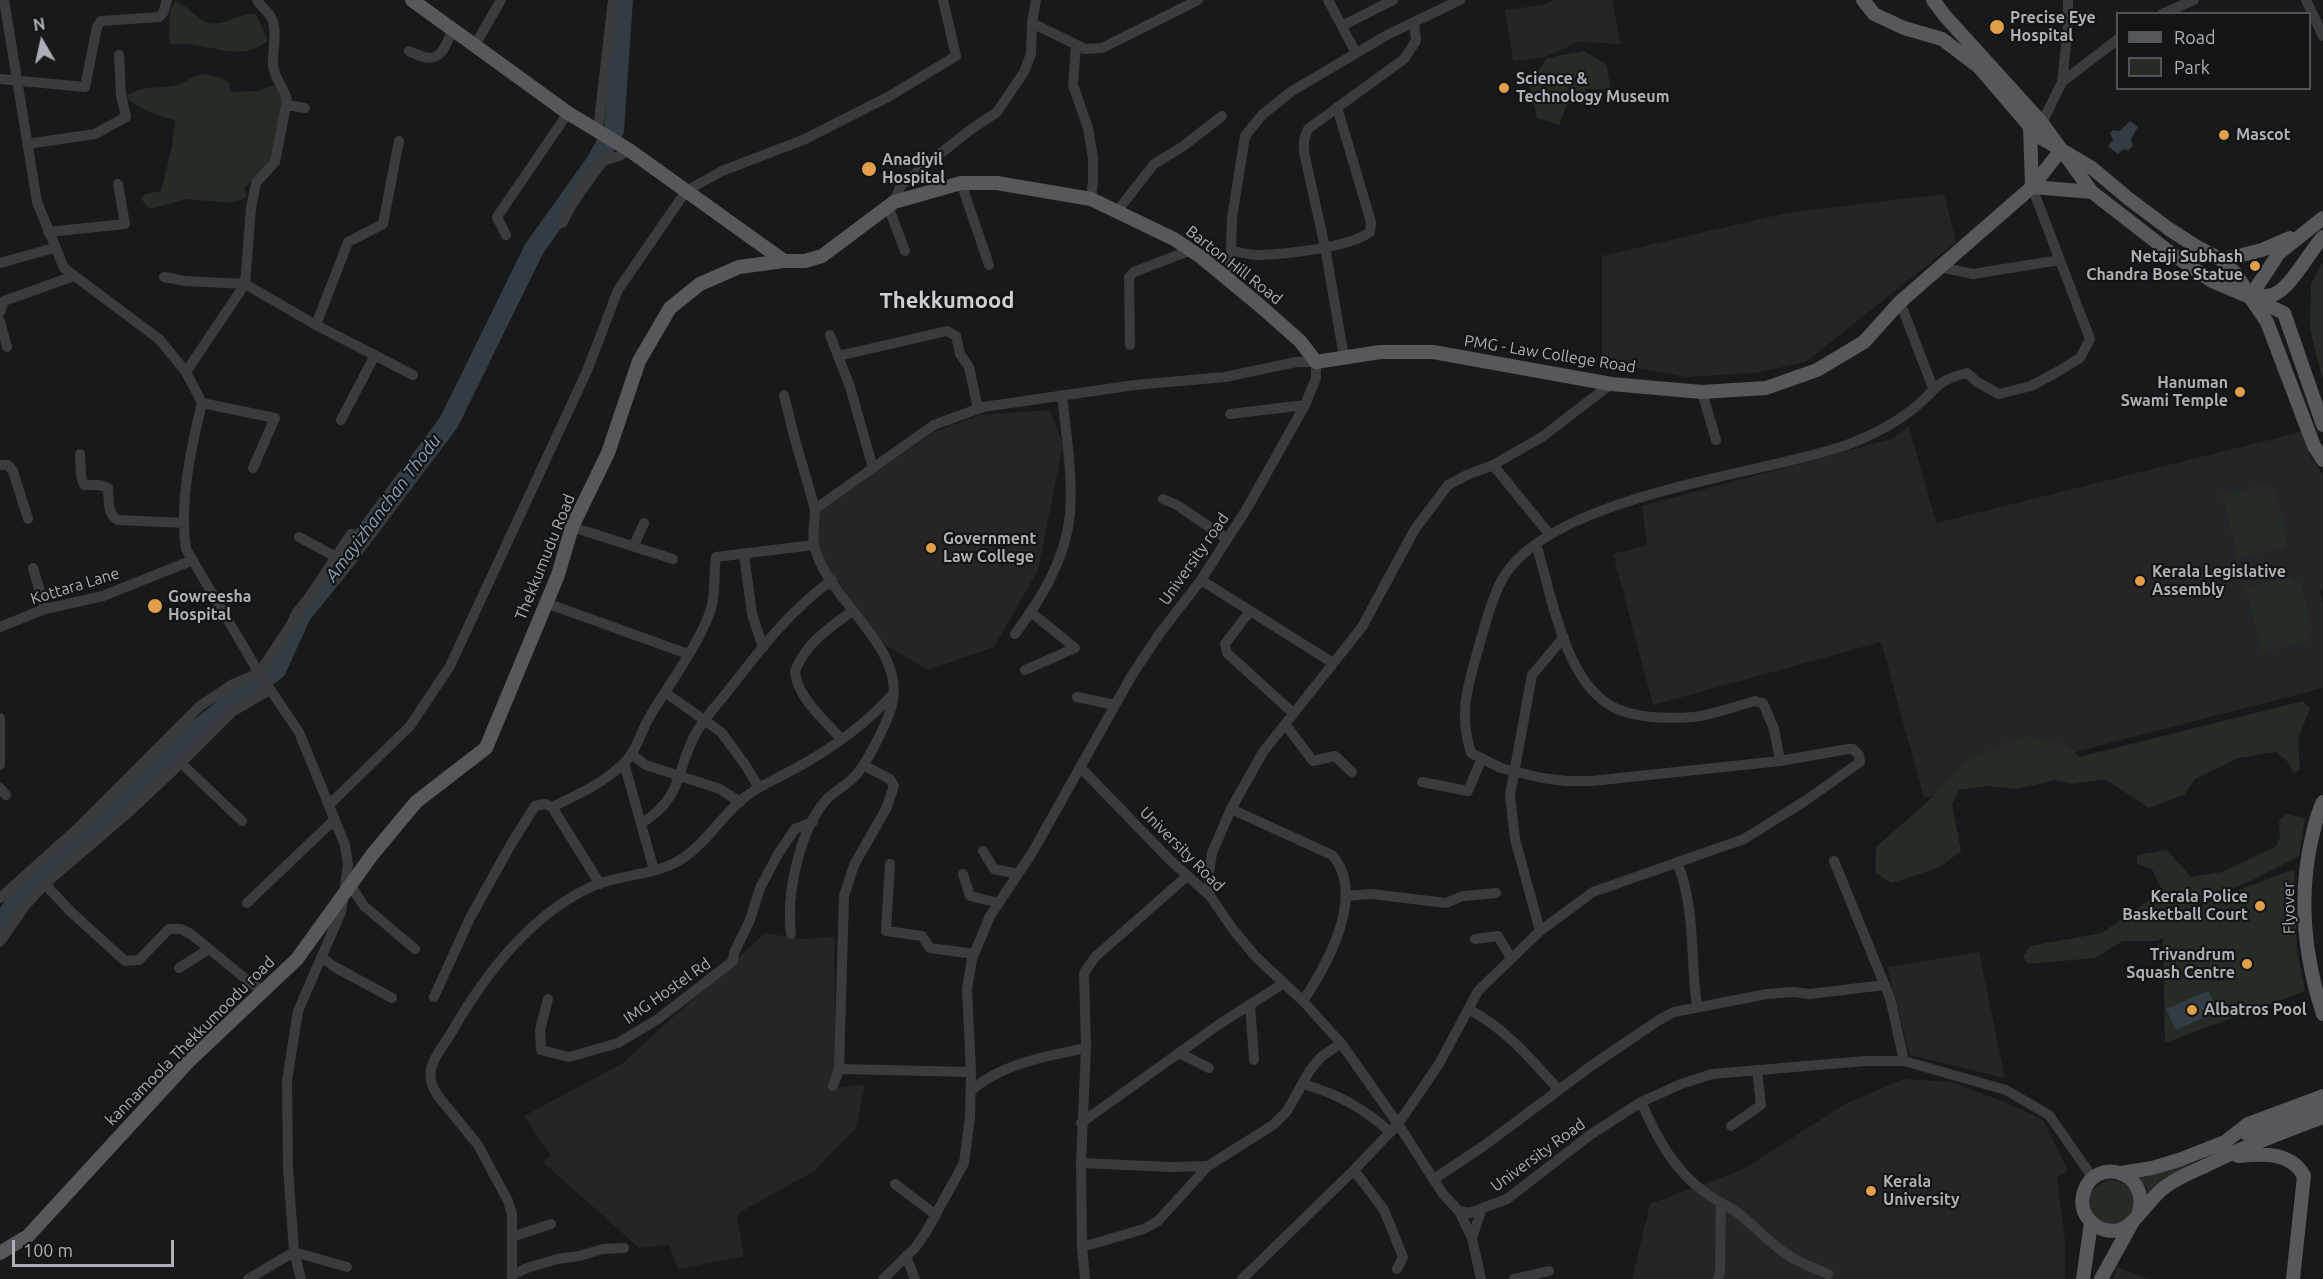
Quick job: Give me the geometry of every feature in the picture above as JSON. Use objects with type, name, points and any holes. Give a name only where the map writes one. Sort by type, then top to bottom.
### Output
[{"type":"main road","points":[[412,0],[568,113],[629,150],[784,261]]},
{"type":"main road","points":[[1863,0],[1874,14],[1904,28],[1942,39],[1978,67],[2035,127],[2061,150],[2092,168],[2169,229],[2222,260],[2237,275],[2267,322],[2314,446],[2323,460]]},
{"type":"main road","points":[[1933,0],[2035,127],[2032,187],[2092,192]]},
{"type":"main road","points":[[2061,150],[2092,192],[2168,251],[2212,281],[2284,313]]},
{"type":"main road","name":"PMG - Law College Road","points":[[1316,362],[1380,352],[1433,352],[1611,384],[1702,392],[1766,388],[1817,370],[1864,342],[1900,302],[2032,187],[2061,150]]},
{"type":"main road","name":"Barton Hill Road","points":[[784,261],[805,261],[822,256],[891,204],[961,183],[997,183],[1090,199],[1118,210],[1191,250],[1230,280],[1300,341],[1316,362]]},
{"type":"main road","points":[[2250,297],[2279,253],[2323,218]]},
{"type":"main road","points":[[2222,260],[2262,250],[2300,234]]},
{"type":"main road","points":[[2323,237],[2302,262],[2290,283],[2284,313],[2323,425]]},
{"type":"main road","name":"Thekkumudu Road","points":[[348,890],[372,855],[416,802],[486,748],[558,575],[572,527],[608,453],[639,361],[670,308],[699,284],[740,267],[784,261]]},
{"type":"main road","points":[[2250,297],[2273,295],[2290,283]]},
{"type":"main road","name":"Flyover","points":[[2323,802],[2318,812],[2306,861],[2304,913],[2311,975],[2323,1014]]},
{"type":"main road","name":"kannamoola Thekkumoodu road","points":[[0,1253],[28,1236],[188,1062],[297,959],[348,890]]},
{"type":"main road","points":[[2225,1142],[2248,1124],[2323,1096]]},
{"type":"main road","points":[[2121,1173],[2152,1168],[2323,1107]]},
{"type":"main road","points":[[2101,1279],[2150,1198],[2172,1181],[2222,1157],[2323,1117]]},
{"type":"main road","points":[[2222,1157],[2273,1155],[2283,1158],[2300,1169],[2304,1176],[2304,1186],[2293,1279]]},
{"type":"main road","points":[[2111,1171],[2131,1177],[2137,1185],[2142,1203],[2136,1218],[2116,1230],[2107,1230],[2091,1223],[2083,1210],[2082,1202],[2087,1185],[2093,1178],[2111,1171]]},
{"type":"main road","points":[[2083,1279],[2091,1223]]},
{"type":"street","points":[[4,0],[37,202],[54,249],[64,268],[159,339],[186,372],[202,403],[195,430],[184,522],[186,549],[259,673],[299,732],[345,845],[348,890],[341,912],[298,1011],[287,1081],[288,1167],[294,1252],[301,1279]]},
{"type":"street","points":[[0,79],[86,87],[97,27],[101,21],[159,17],[163,13],[167,0]]},
{"type":"street","points":[[186,372],[245,284],[251,208],[256,183],[275,162],[287,105],[286,92],[273,68],[274,25],[272,18],[258,0]]},
{"type":"street","points":[[475,45],[501,0]]},
{"type":"street","points":[[600,132],[613,0]]},
{"type":"street","points":[[329,805],[410,726],[450,666],[587,371],[618,290],[686,191],[722,171],[803,140],[888,97],[956,56],[943,0]]},
{"type":"street","points":[[905,252],[891,204],[902,185],[970,130],[997,112],[1024,72],[1031,54],[1032,23],[1036,0]]},
{"type":"street","points":[[1032,23],[1085,49],[1102,48],[1198,0]]},
{"type":"street","points":[[1328,0],[1356,53]]},
{"type":"street","points":[[1342,26],[1393,0]]},
{"type":"street","points":[[1230,280],[1232,218],[1245,136],[1262,115],[1292,92],[1356,53],[1460,0]]},
{"type":"street","points":[[2035,127],[2061,82],[2068,27],[2068,0]]},
{"type":"street","points":[[2167,12],[2194,0]]},
{"type":"street","points":[[2306,0],[2323,36]]},
{"type":"street","points":[[1344,357],[1325,247],[1304,152],[1304,140],[1308,129],[1404,59],[1416,41],[1414,22]]},
{"type":"street","points":[[409,51],[420,57],[435,58],[442,54],[453,29]]},
{"type":"street","points":[[2061,82],[2116,41]]},
{"type":"street","points":[[1076,45],[1073,85],[1088,128],[1093,158],[1094,181],[1090,199]]},
{"type":"street","points":[[27,144],[95,134],[126,117],[119,55]]},
{"type":"street","points":[[287,105],[305,108]]},
{"type":"street","points":[[1231,251],[1257,255],[1325,247],[1361,237],[1370,232],[1372,227],[1337,107]]},
{"type":"street","points":[[506,235],[497,217],[568,113]]},
{"type":"street","points":[[1118,210],[1154,164],[1182,147],[1222,116]]},
{"type":"street","points":[[316,325],[348,242],[383,224],[399,141]]},
{"type":"street","points":[[562,223],[594,169],[605,160],[620,158],[629,150]]},
{"type":"street","points":[[961,183],[989,265]]},
{"type":"street","points":[[48,231],[125,224],[117,184]]},
{"type":"street","points":[[1242,1279],[1394,1128],[1439,1064],[1478,991],[1540,931],[1593,892],[1744,839],[1805,801],[1860,762],[1859,755],[1853,749],[1780,761],[1592,781],[1566,781],[1501,768],[1472,753],[1465,734],[1463,716],[1481,639],[1502,578],[1516,560],[1550,534],[1625,502],[1707,479],[1843,446],[1882,431],[1919,404],[1933,388],[1950,377],[1967,373],[1977,382],[1999,394],[2031,386],[2080,358],[2090,339],[2032,187]]},
{"type":"street","points":[[0,263],[54,249]]},
{"type":"street","points":[[1130,345],[1129,277],[1134,272],[1191,250]]},
{"type":"street","points":[[1940,267],[1973,274],[2060,260]]},
{"type":"street","points":[[0,312],[4,300],[74,276]]},
{"type":"street","points":[[164,277],[245,284],[316,325],[413,375]]},
{"type":"street","points":[[1900,302],[1933,388]]},
{"type":"street","points":[[0,321],[7,347]]},
{"type":"street","points":[[838,356],[947,331],[956,336],[960,354],[969,367],[978,409]]},
{"type":"street","points":[[830,335],[850,387],[873,468]]},
{"type":"street","points":[[341,420],[375,355]]},
{"type":"street","points":[[815,509],[934,425],[978,409],[1062,395],[1225,377],[1296,362],[1316,362]]},
{"type":"street","name":"University road","points":[[883,1279],[920,1240],[964,1163],[971,1091],[967,989],[974,954],[990,916],[1051,820],[1115,705],[1160,633],[1201,580],[1246,510],[1305,405],[1316,378],[1316,362]]},
{"type":"street","points":[[1210,896],[1209,873],[1212,853],[1231,809],[1263,752],[1362,627],[1415,529],[1448,485],[1467,474],[1493,465],[1542,437],[1611,384]]},
{"type":"street","points":[[1702,392],[1716,440]]},
{"type":"street","points":[[784,395],[815,509],[814,545],[832,580],[889,663],[894,682],[892,705],[863,765],[854,777],[826,801],[802,845],[790,902],[791,934]]},
{"type":"street","points":[[1015,634],[1047,587],[1063,545],[1070,515],[1069,455],[1062,395]]},
{"type":"street","points":[[202,403],[274,418],[253,468]]},
{"type":"street","points":[[1230,414],[1305,405]]},
{"type":"street","points":[[80,454],[81,476],[84,485],[100,484],[108,488],[110,514],[113,518],[184,522]]},
{"type":"street","points":[[0,465],[8,465],[13,471],[28,519]]},
{"type":"street","points":[[1493,465],[1550,534]]},
{"type":"street","points":[[1163,499],[1178,505],[1227,540]]},
{"type":"street","points":[[634,545],[644,523]]},
{"type":"street","points":[[572,527],[674,559]]},
{"type":"street","points":[[0,898],[78,828],[200,706],[233,684],[259,673],[351,534]]},
{"type":"street","points":[[299,537],[336,557]]},
{"type":"street","points":[[1536,544],[1571,656],[1595,694],[1610,705],[1630,714],[1665,717],[1694,717],[1755,701],[1763,703],[1774,729],[1780,761]]},
{"type":"street","points":[[552,807],[600,783],[631,754],[650,717],[700,633],[713,600],[716,557],[814,545]]},
{"type":"street","points":[[744,555],[752,614],[763,648]]},
{"type":"street","name":"Kottara Lane","points":[[0,627],[45,609],[103,596],[193,560]]},
{"type":"street","points":[[33,568],[45,609]]},
{"type":"street","points":[[642,823],[665,803],[675,790],[695,736],[705,720],[805,600],[832,580]]},
{"type":"street","points":[[1201,580],[1332,663]]},
{"type":"street","points":[[546,603],[688,654]]},
{"type":"street","points":[[841,739],[806,698],[797,683],[795,671],[817,636],[852,611]]},
{"type":"street","points":[[1250,611],[1225,644],[1227,653],[1293,713]]},
{"type":"street","points":[[1026,670],[1075,648],[1031,612]]},
{"type":"street","points":[[1540,931],[1515,839],[1510,795],[1532,675],[1564,637]]},
{"type":"street","points":[[0,942],[25,906],[45,884],[129,812],[232,712],[270,690]]},
{"type":"street","points":[[666,693],[705,720],[728,741],[759,788]]},
{"type":"street","points":[[624,1248],[603,1249],[557,1259],[538,1264],[512,1277],[512,1214],[508,1201],[478,1145],[433,1087],[430,1078],[432,1066],[467,1006],[514,945],[557,907],[600,884],[680,861],[740,802],[759,788],[796,769],[841,739],[880,708],[893,694]]},
{"type":"street","points":[[1077,698],[1115,705]]},
{"type":"street","points":[[0,718],[0,765]]},
{"type":"street","points":[[1285,724],[1313,761],[1335,756],[1352,772]]},
{"type":"street","points":[[631,754],[646,765],[720,789],[740,802]]},
{"type":"street","points":[[1422,782],[1468,791],[1482,758]]},
{"type":"street","points":[[182,763],[242,820]]},
{"type":"street","points":[[624,763],[654,870]]},
{"type":"street","points":[[833,1086],[839,1069],[844,896],[854,865],[886,809],[894,786],[890,779],[863,765]]},
{"type":"street","name":"University Road","points":[[1080,767],[1186,877],[1210,896],[1255,956],[1303,1001],[1341,1043],[1394,1128],[1443,1194],[1459,1211],[1470,1213],[1481,1211],[1507,1199],[1590,1135],[1641,1102],[1681,1084],[1712,1074],[1865,1061],[1904,1061],[1994,1086],[2049,1115],[2093,1178]]},
{"type":"street","points":[[434,997],[470,918],[529,813],[538,805],[545,804],[552,807],[600,884]]},
{"type":"street","points":[[1231,809],[1332,855],[1341,865],[1346,896],[1334,947],[1303,1001]]},
{"type":"street","points":[[247,903],[334,819]]},
{"type":"street","name":"IMG Hostel Rd","points":[[548,999],[540,1030],[542,1050],[569,1057],[618,1043],[658,1019],[733,961],[734,953],[750,920],[760,888],[778,854],[795,829],[813,822]]},
{"type":"street","points":[[982,851],[994,869],[1018,874]]},
{"type":"street","points":[[1834,861],[1890,998],[1904,1061]]},
{"type":"street","points":[[1677,862],[1684,880],[1689,910],[1697,1007]]},
{"type":"street","points":[[890,864],[886,931],[922,936],[930,948],[974,954]]},
{"type":"street","points":[[963,874],[970,896],[999,903]]},
{"type":"street","points":[[1085,1279],[1082,1247],[1081,1163],[1086,1048],[1083,973],[1095,957],[1186,877]]},
{"type":"street","points":[[45,884],[70,912],[125,961],[139,960],[169,929],[181,929],[191,934],[263,990]]},
{"type":"street","points":[[348,890],[415,949]]},
{"type":"street","points":[[1346,896],[1372,894],[1446,903],[1463,896],[1496,893]]},
{"type":"street","points":[[1475,939],[1498,936],[1511,958]]},
{"type":"street","points":[[179,968],[209,949]]},
{"type":"street","points":[[322,957],[333,966],[392,998]]},
{"type":"street","points":[[1081,1123],[1250,1004],[1284,983]]},
{"type":"street","points":[[1434,1179],[1485,1145],[1558,1089],[1674,1012],[1767,994],[1794,992],[1809,994],[1885,986]]},
{"type":"street","points":[[1250,1004],[1254,1060]]},
{"type":"street","points":[[1468,1009],[1485,1018],[1526,1052],[1558,1089]]},
{"type":"street","points":[[1082,1247],[1151,1225],[1208,1166],[1273,1125],[1287,1112],[1310,1070],[1321,1057],[1341,1043]]},
{"type":"street","points":[[971,1091],[989,1077],[1004,1070],[1086,1048]]},
{"type":"street","points":[[1179,1053],[1209,1068]]},
{"type":"street","points":[[839,1069],[971,1072]]},
{"type":"street","points":[[1731,1126],[1761,1105],[1757,1070]]},
{"type":"street","points":[[1303,1084],[1326,1090],[1379,1122],[1394,1128]]},
{"type":"street","points":[[1641,1102],[1669,1158],[1686,1177],[1707,1194],[1737,1212],[1791,1258],[1828,1274]]},
{"type":"street","points":[[1081,1163],[1170,1167],[1208,1166]]},
{"type":"street","points":[[1354,1170],[1384,1210],[1403,1257],[1397,1269]]},
{"type":"street","points":[[895,1184],[936,1215]]},
{"type":"street","points":[[1718,1279],[1721,1202]]},
{"type":"street","points":[[1459,1211],[1472,1238],[1481,1279]]},
{"type":"street","points":[[1472,1238],[1481,1211]]},
{"type":"street","points":[[512,1237],[551,1224]]},
{"type":"street","points":[[248,1279],[294,1252],[347,1267]]},
{"type":"street","points":[[906,1256],[915,1279]]},
{"type":"street","points":[[1514,1279],[1549,1271]]},
{"type":"shaded area","points":[[1554,0],[1612,0],[1621,44],[1578,42],[1545,57],[1513,61],[1505,10],[1543,5]]},
{"type":"shaded area","points":[[2130,121],[2138,127],[2131,139],[2133,146],[2128,150],[2123,149],[2118,154],[2108,146],[2113,140],[2110,133],[2113,130],[2120,131]]},
{"type":"shaded area","points":[[1944,194],[1956,242],[1806,362],[1755,373],[1685,377],[1602,361],[1602,256],[1786,213]]},
{"type":"shaded area","name":"Government Law College","points":[[1050,410],[1063,444],[1038,570],[994,647],[928,670],[884,644],[826,566],[813,531],[822,510],[934,432],[980,415]]},
{"type":"shaded area","points":[[1909,426],[1936,523],[2301,432],[2311,458],[2323,475],[2323,588],[2320,592],[2323,604],[2323,688],[2075,752],[1924,798],[1881,642],[1653,705],[1613,554],[1647,545],[1642,506],[1892,439]]},
{"type":"shaded area","points":[[765,933],[801,939],[834,937],[836,1088],[865,1084],[856,1128],[814,1171],[737,1214],[744,1256],[678,1269],[669,1245],[639,1248],[544,1163],[550,1155],[524,1116],[623,1063]]},
{"type":"shaded area","points":[[1979,952],[2005,1078],[1910,1055],[1887,967]]},
{"type":"shaded area","name":"Albatros Pool","points":[[2208,991],[2218,1011],[2176,1030],[2166,1009]]},
{"type":"shaded area","name":"Kerala University","points":[[1903,1079],[1951,1082],[2007,1103],[2043,1120],[2068,1170],[2057,1178],[2065,1240],[2065,1279],[1632,1279],[1650,1204],[1744,1169],[1845,1104]]},
{"type":"shaded area","points":[[2116,1266],[2148,1279],[2113,1279]]},
{"type":"green space","points":[[176,1],[210,23],[256,14],[268,41],[242,52],[181,44],[171,45],[169,41],[170,10]]},
{"type":"green space","points":[[1584,51],[1606,64],[1611,90],[1586,89],[1581,101],[1567,104],[1559,125],[1537,118],[1529,84],[1547,58]]},
{"type":"green space","points":[[203,74],[229,82],[231,92],[259,91],[273,85],[285,92],[277,163],[245,187],[246,198],[232,203],[186,199],[150,209],[140,198],[146,194],[161,191],[172,147],[175,120],[149,112],[125,97],[143,89],[176,85]]},
{"type":"green space","points":[[2323,261],[2323,381],[2310,330],[2311,284]]},
{"type":"green space","points":[[2267,484],[2275,492],[2287,538],[2284,547],[2238,559],[2222,495]]},
{"type":"green space","points":[[2290,576],[2301,585],[2312,631],[2307,642],[2263,652],[2245,588]]},
{"type":"green space","points":[[2303,701],[2310,708],[2298,739],[2300,769],[2294,774],[2289,763],[2276,752],[2238,758],[2195,779],[2184,795],[2149,808],[2105,779],[2073,784],[2055,780],[2017,789],[1988,786],[1959,790],[1952,804],[1961,851],[1940,867],[1892,883],[1875,873],[1876,847],[1924,805],[1969,758],[2025,736],[2065,744],[2079,757]]},
{"type":"green space","points":[[2286,814],[2305,818],[2299,856],[2255,879],[2201,902],[2198,906],[2294,869],[2297,952],[2305,991],[2165,1043],[2163,938],[2157,941],[2123,941],[2095,958],[2028,964],[2023,957],[2030,946],[2102,933],[2162,891],[2152,869],[2137,864],[2137,855],[2167,850],[2191,877],[2222,872],[2277,846],[2280,836],[2279,821]]},
{"type":"green space","points":[[2192,1164],[2165,1178],[2148,1197],[2147,1188],[2135,1176]]},
{"type":"green space","points":[[2109,1180],[2118,1181],[2129,1187],[2134,1197],[2134,1204],[2131,1218],[2109,1228],[2090,1213],[2087,1202],[2095,1189]]},
{"type":"waterway","name":"Amayizhanchan Thodu","points":[[0,927],[21,894],[156,771],[187,738],[276,670],[301,615],[344,562],[449,422],[534,249],[596,162],[614,130],[623,0]]},
{"type":"place","name":"Precise Eye Hospital","points":[[1997,27]]},
{"type":"place","name":"Science & Technology Museum","points":[[1504,88]]},
{"type":"place","name":"Mascot","points":[[2224,135]]},
{"type":"place","name":"Anadiyil Hospital","points":[[869,169]]},
{"type":"place","name":"Netaji Subhash Chandra Bose Statue","points":[[2255,266]]},
{"type":"place","name":"Hanuman Swami Temple","points":[[2240,392]]},
{"type":"place","name":"Government Law College","points":[[931,548]]},
{"type":"place","name":"Kerala Legislative Assembly","points":[[2140,581]]},
{"type":"place","name":"Gowreesha Hospital","points":[[155,606]]},
{"type":"place","name":"Kerala Police Basketball Court","points":[[2260,906]]},
{"type":"place","name":"Trivandrum Squash Centre","points":[[2247,964]]},
{"type":"place","name":"Albatros Pool","points":[[2192,1010]]},
{"type":"place","name":"Kerala University","points":[[1871,1191]]},
{"type":"district","name":"Thekkumood","points":[[947,301]]}]
